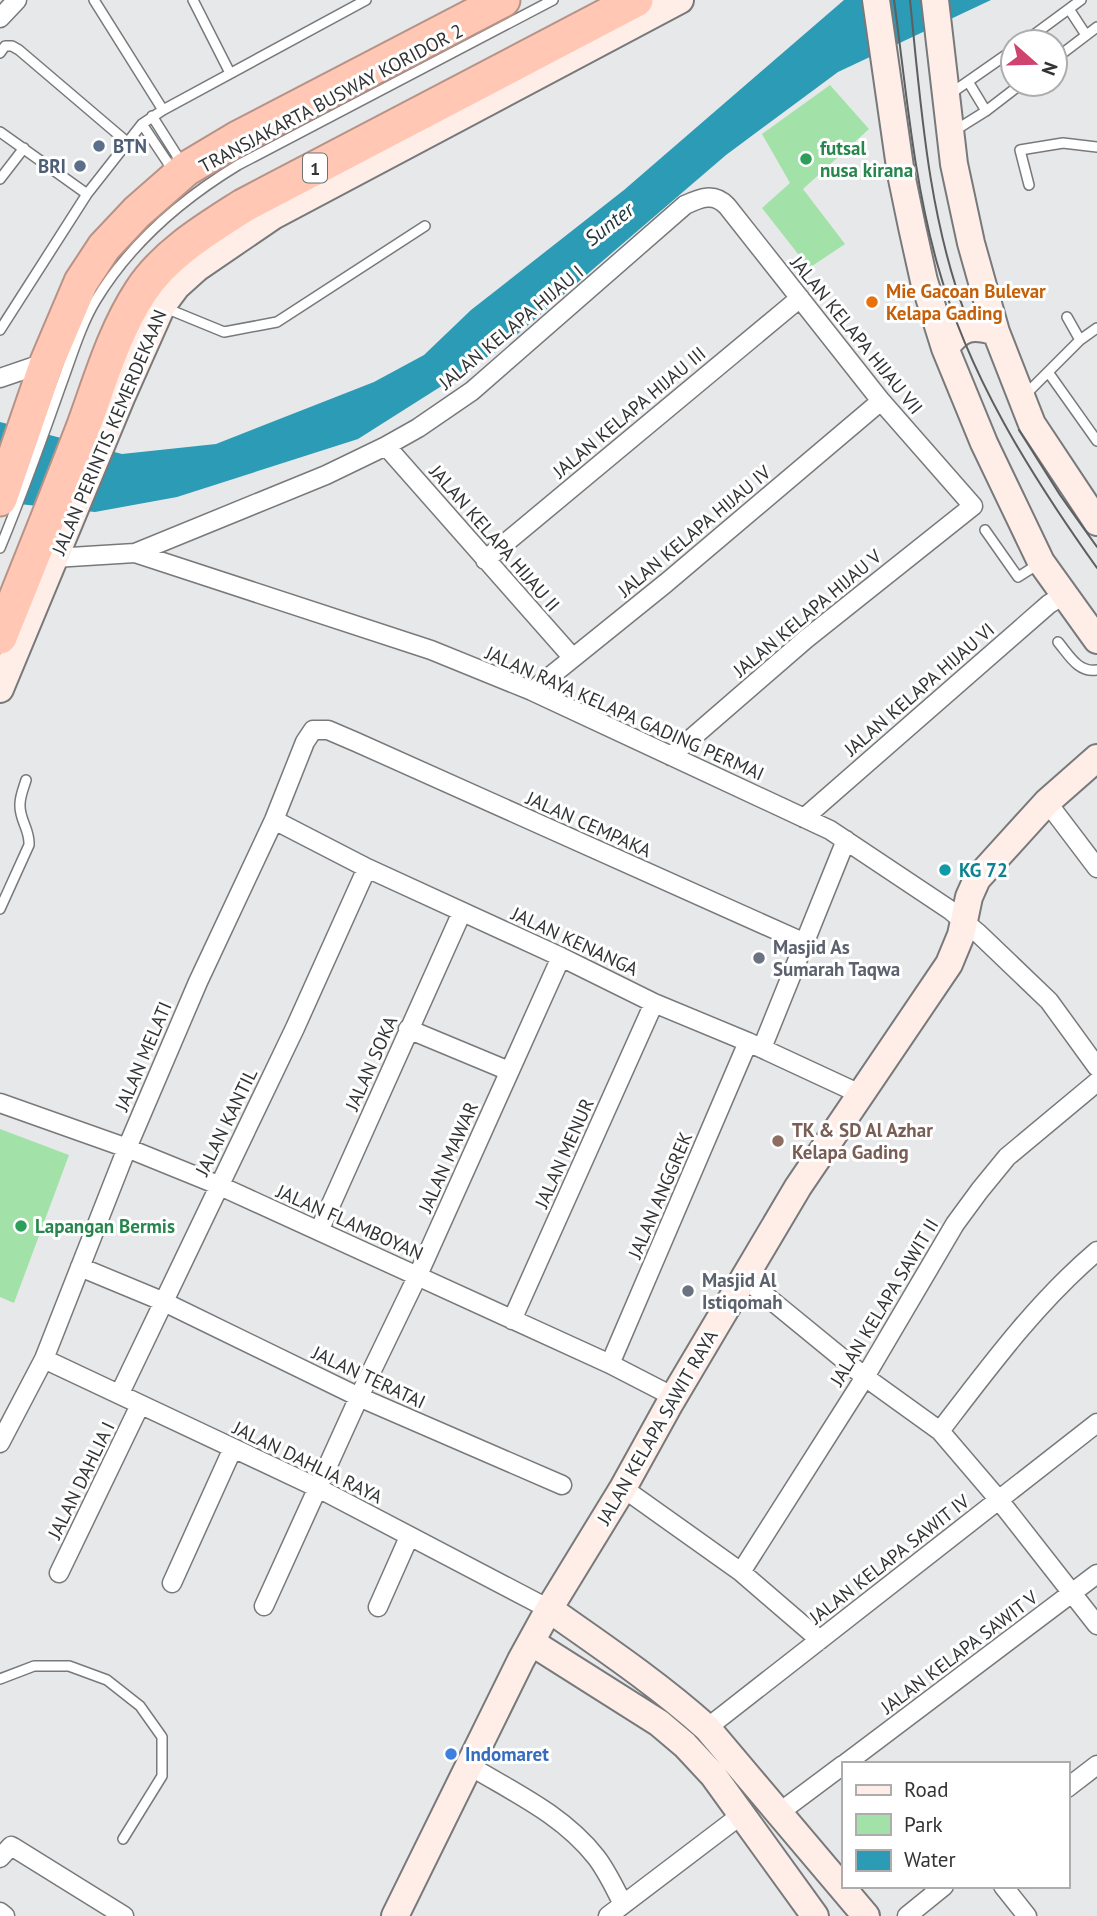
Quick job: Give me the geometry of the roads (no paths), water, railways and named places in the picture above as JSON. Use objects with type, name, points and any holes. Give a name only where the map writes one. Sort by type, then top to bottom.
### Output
[{"type":"highway","points":[[6,509],[40,415],[47,362],[81,282],[104,247],[181,173],[238,138],[503,0]]},
{"type":"highway","name":"JALAN PERINTIS KEMERDEKAAN","points":[[0,637],[56,525],[93,434],[113,345],[142,290],[183,247],[243,206],[636,0]]},
{"type":"street","name":"JALAN PERINTIS KEMERDEKAAN","points":[[93,434],[162,306],[197,268],[274,216],[680,0]]},
{"type":"street","points":[[876,0],[912,227],[924,281],[945,348],[984,443],[1041,562],[1097,640]]},
{"type":"street","points":[[935,0],[950,133],[971,243],[996,332],[1031,424],[1096,517]]},
{"type":"street","name":"JALAN KELAPA HIJAU VII","points":[[707,197],[715,197],[727,206],[881,401],[973,506]]},
{"type":"street","name":"JALAN KELAPA HIJAU I","points":[[135,553],[260,504],[386,446],[418,428],[472,391],[685,205],[707,197]]},
{"type":"street","name":"JALAN KELAPA HIJAU III","points":[[485,560],[800,298]]},
{"type":"street","points":[[945,348],[956,333],[977,326],[996,332]]},
{"type":"street","points":[[0,378],[47,362]]},
{"type":"street","name":"JALAN KELAPA HIJAU IV","points":[[532,691],[666,583],[881,401]]},
{"type":"street","name":"JALAN KELAPA HIJAU II","points":[[386,446],[573,658]]},
{"type":"street","name":"JALAN KELAPA HIJAU V","points":[[671,756],[806,639],[973,506]]},
{"type":"street","name":"JALAN PERINTIS KEMERDEKAAN","points":[[0,689],[54,558],[56,525]]},
{"type":"street","name":"JALAN RAYA KELAPA GADING PERMAI","points":[[54,558],[135,553],[430,650],[532,691],[804,818],[846,840],[965,922],[1049,1001],[1097,1068]]},
{"type":"street","name":"JALAN KELAPA HIJAU VI","points":[[804,818],[1049,604],[1064,595]]},
{"type":"street","name":"JALAN MELATI","points":[[0,1443],[44,1359],[127,1148],[198,982],[275,820],[309,734],[320,729],[356,742]]},
{"type":"street","name":"JALAN CEMPAKA","points":[[356,742],[805,943]]},
{"type":"street","name":"JALAN KELAPA SAWIT RAYA","points":[[395,1916],[549,1609],[623,1488],[798,1187],[949,964],[977,879],[1047,802],[1097,758]]},
{"type":"street","points":[[1047,802],[1097,868]]},
{"type":"street","name":"JALAN KENANGA","points":[[275,820],[367,868],[654,1003],[755,1045],[860,1094]]},
{"type":"street","name":"JALAN ANGGREK","points":[[610,1364],[755,1045],[805,943],[846,840]]},
{"type":"street","name":"JALAN KANTIL","points":[[120,1393],[295,1028],[367,868]]},
{"type":"street","name":"JALAN SOKA","points":[[319,1231],[462,912]]},
{"type":"street","name":"JALAN MAWAR","points":[[264,1606],[418,1275],[561,957]]},
{"type":"street","name":"JALAN MENUR","points":[[512,1320],[654,1003]]},
{"type":"street","points":[[408,1029],[509,1071]]},
{"type":"street","name":"JALAN KELAPA SAWIT II","points":[[741,1572],[865,1377],[955,1224],[980,1189],[1007,1157],[1097,1082]]},
{"type":"street","name":"JALAN FLAMBOYAN","points":[[0,1103],[127,1148],[218,1185],[610,1364],[674,1397]]},
{"type":"street","points":[[940,1431],[1029,1317],[1097,1251]]},
{"type":"street","name":"JALAN TERATAI","points":[[80,1267],[162,1301],[359,1398],[562,1485]]},
{"type":"street","points":[[744,1278],[865,1377],[940,1431],[999,1500],[1097,1625]]},
{"type":"street","name":"JALAN DAHLIA RAYA","points":[[44,1359],[318,1488],[549,1609]]},
{"type":"street","name":"JALAN DAHLIA I","points":[[58,1573],[141,1405]]},
{"type":"street","name":"JALAN KELAPA SAWIT IV","points":[[707,1728],[1097,1423]]},
{"type":"street","points":[[172,1583],[233,1448]]},
{"type":"street","points":[[623,1488],[741,1572],[820,1640]]},
{"type":"street","points":[[378,1607],[409,1537]]},
{"type":"street","name":"JALAN KELAPA SAWIT V","points":[[847,1762],[1097,1574]]},
{"type":"street","points":[[549,1609],[681,1705],[707,1728],[842,1887]]},
{"type":"street","points":[[531,1642],[659,1723],[685,1745],[713,1774],[814,1916]]},
{"type":"street","points":[[1069,1786],[1097,1765]]},
{"type":"street","points":[[470,1766],[534,1802],[575,1835],[597,1858],[623,1904]]},
{"type":"street","name":"JALAN KELAPA SAWIT V","points":[[780,1812],[842,1766]]},
{"type":"street","points":[[608,1916],[741,1815]]},
{"type":"street","points":[[0,1858],[11,1846],[124,1916]]},
{"type":"street","points":[[843,1888],[866,1916]]},
{"type":"street","points":[[907,1916],[942,1888]]},
{"type":"street","points":[[1005,1888],[1027,1916]]},
{"type":"street","points":[[0,1912],[5,1916]]},
{"type":"lane","points":[[94,0],[163,110]]},
{"type":"lane","points":[[193,0],[230,74]]},
{"type":"lane","points":[[2,324],[87,194],[142,124],[152,116],[366,0]]},
{"type":"lane","name":"TRANSJAKARTA BUSWAY KORIDOR 2","points":[[40,415],[95,301],[122,264],[163,220],[200,188],[553,0]]},
{"type":"lane","points":[[1043,28],[1081,0]]},
{"type":"lane","points":[[1069,9],[1086,35]]},
{"type":"lane","points":[[1069,48],[1097,27]]},
{"type":"lane","points":[[0,53],[5,46],[19,50],[127,142]]},
{"type":"lane","points":[[945,84],[969,83],[999,60]]},
{"type":"lane","points":[[969,83],[986,111]]},
{"type":"lane","points":[[950,133],[1003,98]]},
{"type":"lane","points":[[152,116],[181,173]]},
{"type":"lane","points":[[142,124],[181,173]]},
{"type":"lane","points":[[0,132],[87,194]]},
{"type":"lane","points":[[1029,185],[1020,150],[1063,143],[1097,147]]},
{"type":"lane","points":[[0,179],[23,148]]},
{"type":"lane","points":[[162,306],[224,332],[277,322],[425,226]]},
{"type":"lane","points":[[1067,317],[1080,340]]},
{"type":"lane","points":[[1021,398],[1080,340],[1097,328]]},
{"type":"lane","points":[[1048,372],[1097,441]]},
{"type":"lane","points":[[0,548],[6,509]]},
{"type":"lane","points":[[985,530],[1018,576],[1041,562]]},
{"type":"lane","points":[[1058,642],[1084,670],[1097,670]]},
{"type":"lane","points":[[0,909],[29,845],[30,834],[23,823],[20,804],[26,780]]},
{"type":"lane","points":[[0,1679],[34,1666],[69,1666],[107,1680],[140,1706],[162,1737],[162,1776],[123,1839]]},
{"type":"water","name":"Sunter","points":[[844,0],[991,0],[838,72],[726,155],[500,349],[358,439],[177,497],[95,512],[0,502],[0,422],[122,454],[216,444],[374,382],[424,355],[471,310],[624,190]]},
{"type":"tram line","points":[[894,0],[922,198],[950,304],[984,384],[1025,460],[1097,568]]},
{"type":"tram line","points":[[910,0],[934,200],[953,278],[966,316]]},
{"type":"tram line","points":[[1019,430],[1097,547]]},
{"type":"place","name":"BTN","points":[[99,146]]},
{"type":"place","name":"futsal nusa kirana","points":[[806,159]]},
{"type":"place","name":"BRI","points":[[80,166]]},
{"type":"place","name":"Mie Gacoan Bulevar Kelapa Gading","points":[[872,302]]},
{"type":"place","name":"KG 72","points":[[945,870]]},
{"type":"place","name":"Masjid As Sumarah Taqwa","points":[[759,958]]},
{"type":"place","name":"TK & SD Al Azhar Kelapa Gading","points":[[778,1141]]},
{"type":"place","name":"Lapangan Bermis","points":[[21,1226]]},
{"type":"place","name":"Masjid Al Istiqomah","points":[[688,1291]]},
{"type":"place","name":"Indomaret","points":[[451,1754]]}]
